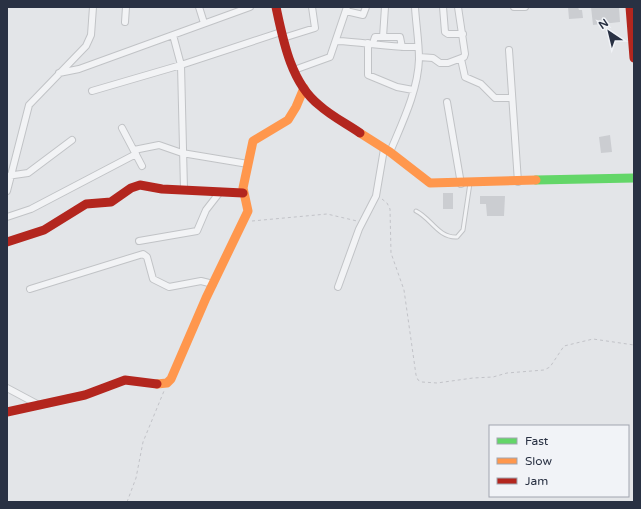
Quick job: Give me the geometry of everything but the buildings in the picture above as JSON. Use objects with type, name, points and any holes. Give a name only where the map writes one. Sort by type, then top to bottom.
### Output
[{"type":"street","points":[[7,191],[9,176],[29,105],[81,52],[89,41],[92,28],[93,7]]},
{"type":"street","points":[[125,22],[126,7]]},
{"type":"street","points":[[199,7],[204,23]]},
{"type":"street","points":[[59,74],[79,69],[173,35],[235,9],[250,7]]},
{"type":"street","points":[[276,7],[282,35],[294,70],[304,88],[318,105],[328,113],[387,150],[430,183],[634,178]]},
{"type":"street","points":[[92,91],[282,35],[315,28],[312,7]]},
{"type":"street","points":[[294,70],[330,57],[337,41],[347,9],[363,15],[366,7]]},
{"type":"street","points":[[383,37],[385,7]]},
{"type":"street","points":[[338,287],[362,222],[376,196],[387,150],[413,90],[419,57],[415,7]]},
{"type":"street","points":[[443,7],[445,32],[448,34],[463,34]]},
{"type":"street","points":[[419,57],[432,58],[443,64],[461,59],[465,54],[458,7]]},
{"type":"street","points":[[514,7],[525,7]]},
{"type":"street","points":[[630,7],[634,58]]},
{"type":"street","points":[[173,35],[181,65],[184,190]]},
{"type":"street","points":[[402,47],[400,37],[375,37],[370,43],[368,75],[393,86],[413,90]]},
{"type":"street","points":[[337,41],[370,43],[392,48],[417,47]]},
{"type":"street","points":[[509,50],[518,182]]},
{"type":"street","points":[[461,59],[464,74],[468,79],[482,84],[495,98],[512,98]]},
{"type":"street","points":[[7,412],[37,404],[95,393],[125,380],[167,383],[174,374],[213,284],[248,211],[243,193],[254,141],[258,137],[284,123],[290,118],[304,88]]},
{"type":"street","points":[[447,102],[466,183]]},
{"type":"street","points":[[122,128],[142,166]]},
{"type":"street","points":[[9,176],[24,175],[33,170],[72,140]]},
{"type":"street","points":[[7,217],[31,209],[135,152],[159,145],[182,153],[248,164]]},
{"type":"street","points":[[7,242],[44,230],[86,204],[111,202],[136,186],[144,185],[162,189],[243,193]]},
{"type":"street","points":[[139,241],[197,231],[206,210],[220,192]]},
{"type":"street","points":[[30,290],[142,254],[147,257],[153,279],[165,286],[169,287],[201,281],[213,284]]},
{"type":"street","points":[[7,388],[37,404]]},
{"type":"lane","points":[[416,211],[427,218],[439,231],[449,236],[457,237],[462,230],[466,183]]},
{"type":"path","points":[[376,196],[387,203],[390,209],[391,253],[404,290],[416,375],[418,380],[422,382],[437,383],[493,377],[514,372],[544,370],[550,367],[564,346],[587,340],[599,339],[634,345]]},
{"type":"path","points":[[243,223],[327,214],[362,222]]},
{"type":"path","points":[[128,502],[136,478],[143,442],[167,383]]},
{"type":"traffic: fast","points":[[536,180],[634,178]]},
{"type":"traffic: slow","points":[[157,384],[167,383],[171,379],[206,298],[248,211],[243,188],[253,141],[288,120],[296,107],[304,88]]},
{"type":"traffic: slow","points":[[360,133],[390,152],[430,183],[536,180]]},
{"type":"traffic: jam","points":[[276,7],[285,47],[301,85],[309,96],[324,109],[360,133]]},
{"type":"traffic: jam","points":[[630,7],[634,58]]},
{"type":"traffic: jam","points":[[7,242],[44,230],[86,204],[111,202],[131,188],[140,185],[162,189],[243,193]]},
{"type":"traffic: jam","points":[[7,412],[85,395],[125,380],[157,384]]}]
